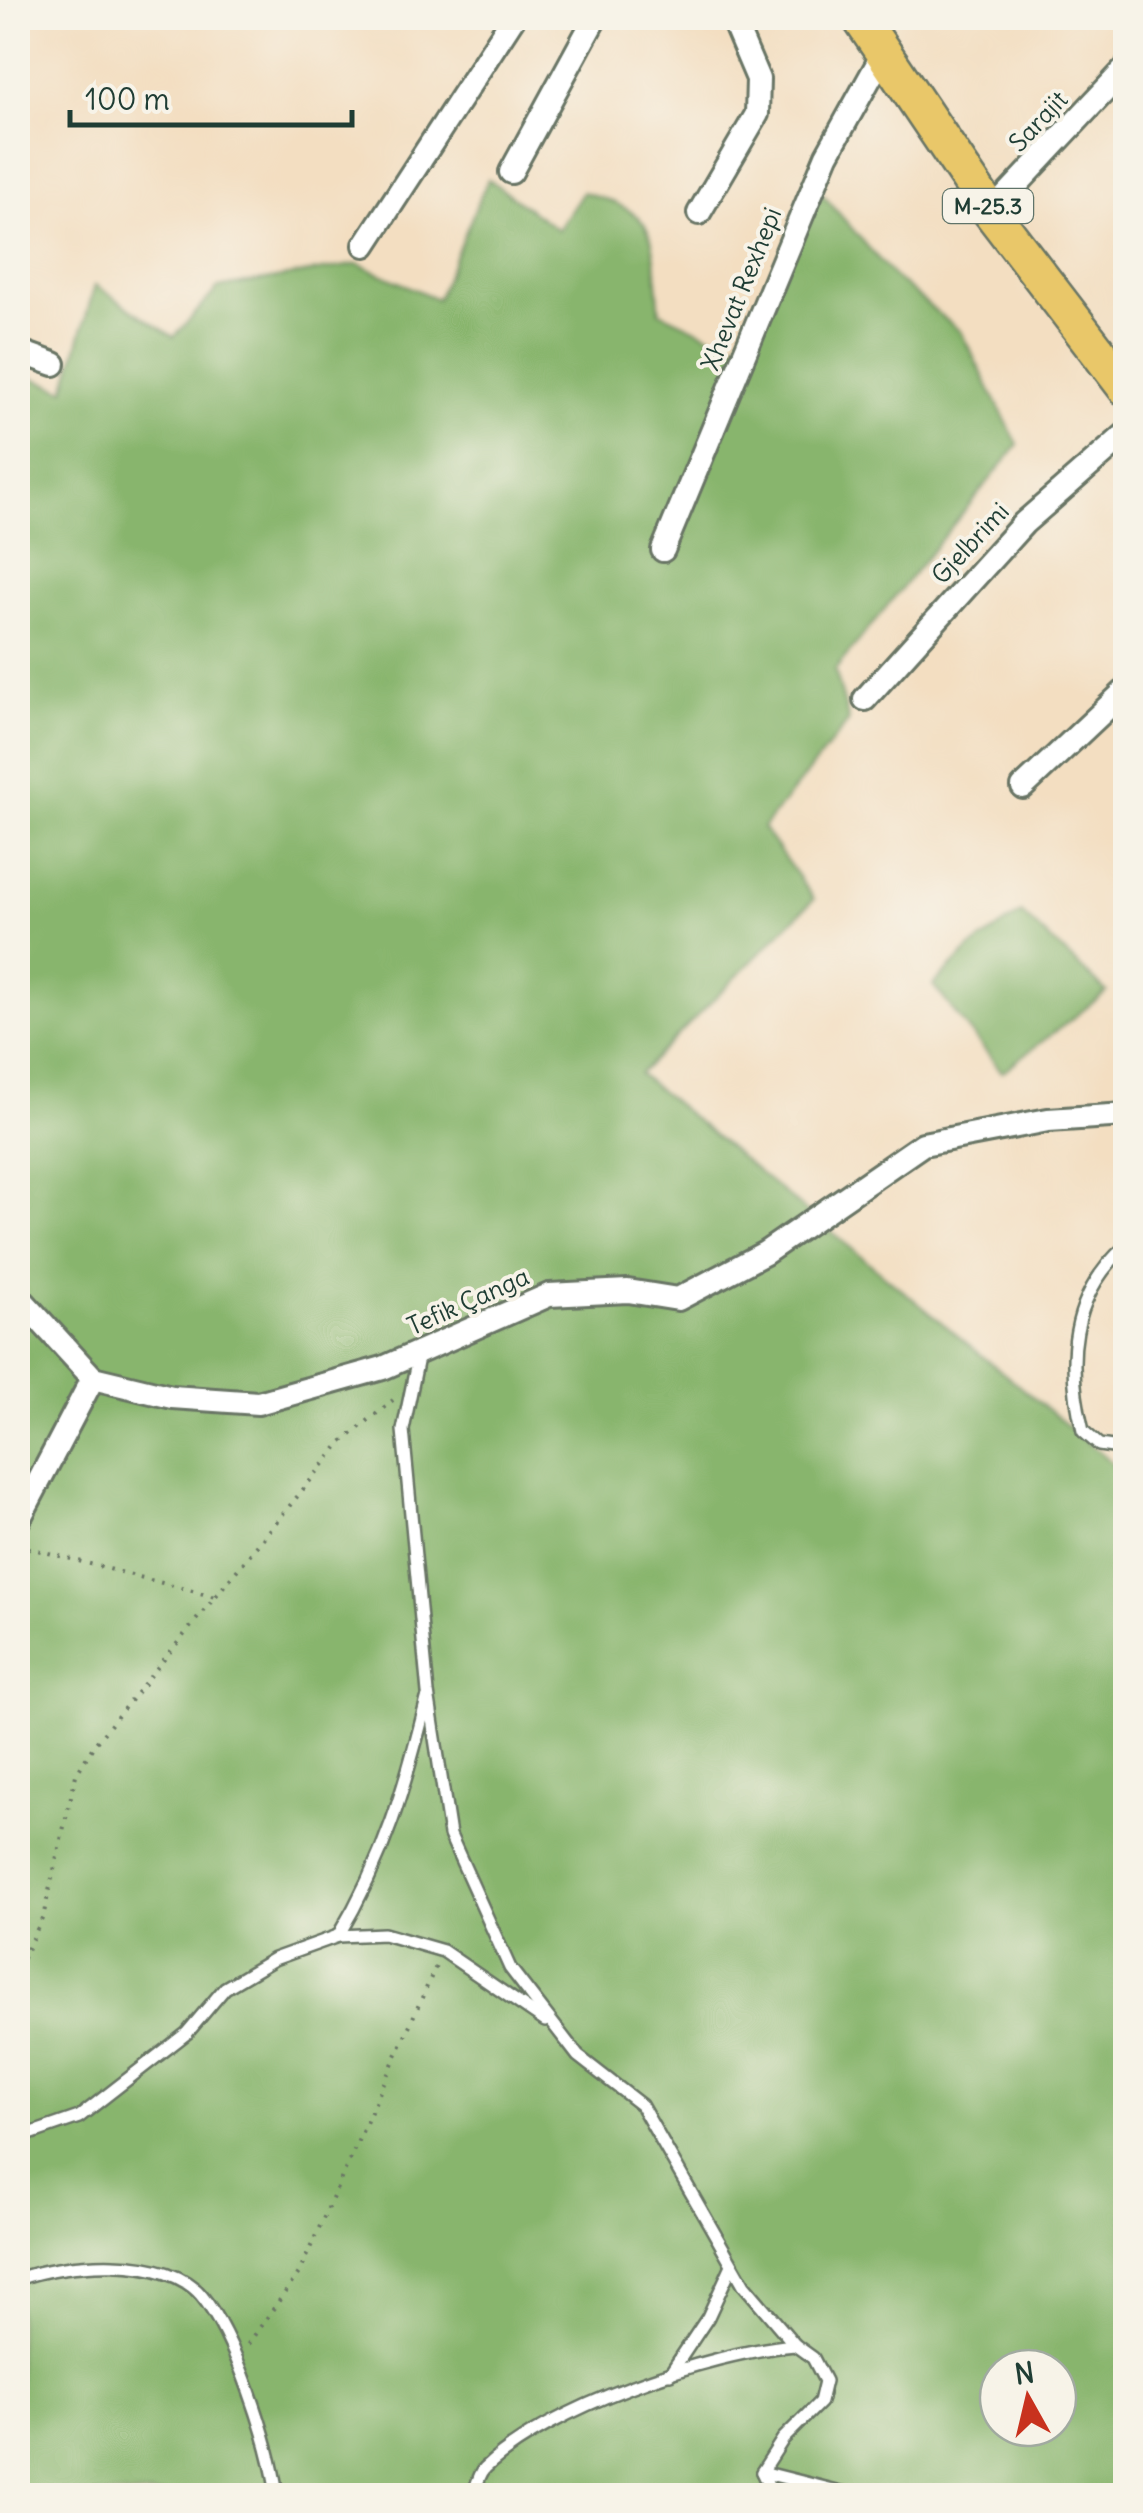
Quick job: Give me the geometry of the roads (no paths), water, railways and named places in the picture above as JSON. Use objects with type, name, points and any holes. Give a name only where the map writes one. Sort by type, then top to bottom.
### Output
[{"type":"main road","name":"M-25.3","points":[[860,18],[882,56],[992,212],[1126,388]]},
{"type":"street","points":[[365,246],[513,18]]},
{"type":"street","points":[[511,172],[595,18]]},
{"type":"street","points":[[699,214],[757,114],[758,80],[732,18]]},
{"type":"street","name":"Xhevat Rexhepi","points":[[663,550],[827,155],[882,56]]},
{"type":"street","name":"Sarajit","points":[[992,212],[1126,68]]},
{"type":"street","points":[[18,350],[54,364]]},
{"type":"street","name":"Gjelbrimi","points":[[865,699],[1024,523],[1126,434]]},
{"type":"street","points":[[1023,787],[1126,690]]},
{"type":"street","name":"Tefik Çanga","points":[[94,1378],[172,1396],[258,1403],[384,1368],[461,1330],[549,1295],[628,1290],[678,1299],[765,1252],[923,1144],[1048,1120],[1126,1115]]},
{"type":"street","points":[[18,1296],[94,1378],[18,1520]]},
{"type":"lane","points":[[1126,1246],[1091,1288],[1076,1320],[1072,1358],[1083,1431],[1099,1445],[1126,1450]]},
{"type":"lane","points":[[419,1353],[403,1430],[428,1693],[450,1835],[510,1968],[578,2056],[640,2105],[744,2286],[795,2345],[813,2358],[825,2382],[820,2402],[783,2439],[762,2472]]},
{"type":"lane","points":[[338,1936],[370,1883],[398,1812],[428,1693]]},
{"type":"lane","points":[[18,2138],[80,2118],[187,2033],[225,1988],[274,1959],[338,1936],[384,1934],[442,1951],[557,2028]]},
{"type":"lane","points":[[18,2279],[40,2271],[119,2263],[179,2280],[200,2295],[236,2360],[273,2464],[278,2496]]},
{"type":"lane","points":[[670,2374],[708,2317],[732,2265]]},
{"type":"lane","points":[[473,2496],[482,2470],[574,2409],[748,2349],[795,2345]]},
{"type":"lane","points":[[762,2472],[773,2496]]},
{"type":"lane","points":[[762,2472],[857,2496]]}]
